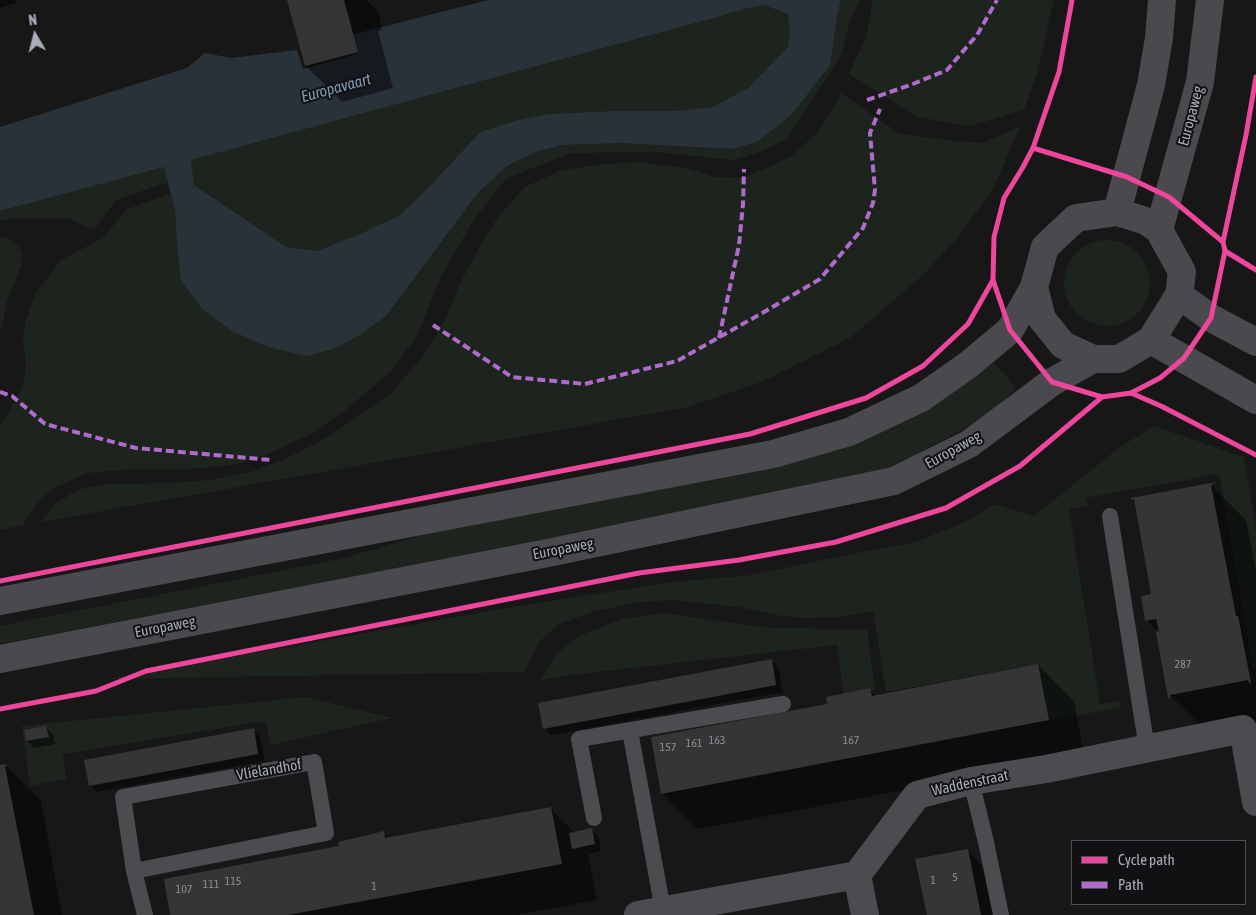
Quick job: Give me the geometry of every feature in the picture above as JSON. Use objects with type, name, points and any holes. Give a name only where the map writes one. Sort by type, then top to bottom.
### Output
[{"type":"main road","points":[[1117,212],[1151,85],[1159,38],[1162,0]]},
{"type":"main road","name":"Europaweg","points":[[1159,230],[1200,82],[1210,0]]},
{"type":"main road","points":[[0,601],[773,454],[849,432],[921,398],[968,365],[1010,330],[1034,287],[1044,247],[1076,218],[1117,212],[1146,221],[1159,230],[1182,272],[1179,294],[1151,340],[1119,359],[1093,359],[1063,345],[1042,320],[1034,287]]},
{"type":"main road","points":[[1179,294],[1211,318],[1256,342]]},
{"type":"main road","points":[[1151,340],[1256,400]]},
{"type":"main road","name":"Europaweg","points":[[0,659],[548,553],[894,481],[969,444],[1052,382],[1093,359]]},
{"type":"street","name":"Waddenstraat","points":[[857,875],[917,795],[971,781],[1046,769],[1243,729],[1256,802]]},
{"type":"street","points":[[650,913],[857,875],[865,915]]},
{"type":"lane","points":[[1110,516],[1147,749]]},
{"type":"lane","points":[[594,818],[579,739],[783,704]]},
{"type":"lane","points":[[630,731],[650,913]]},
{"type":"lane","name":"Vlielandhof","points":[[134,870],[326,833],[314,762],[123,797],[134,870],[145,915]]},
{"type":"lane","points":[[971,781],[1001,915]]},
{"type":"shaded area","points":[[841,0],[860,0],[850,21],[841,55],[787,139],[759,152],[733,160],[656,152],[571,153],[512,176],[504,181],[475,218],[442,274],[417,336],[390,372],[348,408],[311,434],[265,455],[233,465],[189,469],[133,469],[87,473],[52,489],[36,505],[23,525],[0,530],[0,426],[18,396],[24,381],[26,367],[23,337],[26,320],[35,294],[61,260],[103,238],[127,209],[171,194],[175,211],[177,244],[336,348],[358,336],[386,316],[477,194],[507,166],[536,152],[562,145],[620,143],[731,149],[837,16]]},
{"type":"shaded area","points":[[873,0],[1054,0],[1037,73],[1024,110],[970,126],[917,117],[849,74],[866,37]]},
{"type":"shaded area","points":[[764,5],[788,13],[790,33],[788,47],[748,88],[712,107],[676,111],[548,114],[518,120],[480,132],[400,215],[317,251],[286,247],[194,185],[190,160]]},
{"type":"shaded area","points":[[841,93],[900,134],[983,143],[1020,127],[993,189],[958,237],[923,275],[850,338],[764,381],[688,407],[41,522],[55,504],[77,490],[107,484],[211,480],[254,471],[287,458],[326,438],[389,395],[420,360],[437,334],[445,320],[459,285],[482,242],[498,217],[525,187],[562,170],[604,164],[640,162],[686,168],[716,177],[740,178],[765,169],[794,154],[818,132]]},
{"type":"shaded area","points":[[164,167],[168,182],[116,200],[94,230],[69,219],[14,218],[0,221],[0,211]]},
{"type":"shaded area","points":[[5,236],[15,243],[22,252],[21,265],[7,302],[0,334],[0,238]]},
{"type":"shaded area","points":[[1107,240],[1123,243],[1131,247],[1143,259],[1147,267],[1150,283],[1147,299],[1143,307],[1131,319],[1123,323],[1107,326],[1091,323],[1083,319],[1071,307],[1067,299],[1064,283],[1067,267],[1071,259],[1083,247],[1091,243]]},
{"type":"shaded area","points":[[993,364],[1004,373],[1016,389],[989,413],[904,461],[844,484],[0,644],[0,626],[340,559],[443,529],[898,423]]},
{"type":"shaded area","points":[[1154,426],[1244,457],[1256,528],[1256,667],[1253,668],[1219,474],[1085,498],[1089,505],[1069,509],[1100,704],[1120,701],[1120,708],[1049,720],[1038,664],[886,692],[873,611],[839,617],[803,618],[776,615],[739,607],[671,600],[641,602],[595,611],[559,624],[539,642],[524,672],[107,679],[495,610],[671,582],[752,575],[916,542],[969,520],[995,504],[1034,516],[1120,447]]},
{"type":"shaded area","points":[[666,613],[759,627],[867,630],[875,690],[844,696],[837,645],[587,673],[541,680],[555,655],[579,636],[622,619]]},
{"type":"shaded area","points":[[306,697],[392,718],[270,745],[266,721],[63,754],[66,779],[30,786],[22,726]]},
{"type":"water","name":"Europavaart","points":[[488,0],[841,0],[830,65],[792,114],[757,142],[731,149],[620,143],[562,145],[536,152],[507,166],[477,194],[386,316],[358,336],[336,348],[307,356],[268,347],[232,331],[202,309],[181,280],[175,211],[164,167],[0,211],[0,127],[187,68],[205,53],[231,58],[297,50],[303,69],[357,54],[351,35]],"holes":[[[764,5],[788,14],[790,33],[788,47],[748,88],[712,107],[676,111],[548,114],[518,120],[480,132],[400,215],[317,251],[286,247],[194,185],[191,160],[748,8]]]},
{"type":"building","points":[[287,0],[344,0],[358,52],[305,66]]},
{"type":"building","points":[[1216,482],[1211,485],[1251,683],[1248,680],[1170,695],[1170,698],[1168,698],[1156,632],[1159,631],[1156,619],[1145,621],[1141,596],[1151,594],[1134,499],[1131,500],[1131,498]]},
{"type":"building","points":[[772,659],[776,685],[543,729],[538,703]]},
{"type":"building","points":[[1038,664],[1049,720],[661,794],[651,737],[827,704],[826,697],[870,688],[872,696]]},
{"type":"building","points":[[46,726],[49,737],[26,741],[24,730]]},
{"type":"building","points":[[254,728],[258,754],[89,786],[84,760]]},
{"type":"building","points":[[6,764],[34,915],[0,915],[0,765]]},
{"type":"building","points":[[551,807],[562,864],[288,915],[170,915],[164,879],[339,846],[338,842],[384,831],[385,838]]},
{"type":"building","points":[[592,828],[595,844],[572,849],[569,833]]},
{"type":"building","points":[[968,849],[981,915],[927,915],[915,859]]},
{"type":"marked path","points":[[867,100],[947,70],[977,35],[997,0]]},
{"type":"marked path","points":[[433,325],[512,377],[585,384],[677,361],[820,279],[863,228],[873,203],[875,190],[870,133],[880,109]]},
{"type":"marked path","points":[[719,338],[739,245],[744,169]]},
{"type":"marked path","points":[[0,392],[12,396],[45,424],[136,448],[271,460]]},
{"type":"cycle path","points":[[1072,0],[1059,72],[1033,148],[1004,198],[994,237],[993,280],[1010,330],[1052,382],[1102,397],[1131,393],[1160,378],[1184,358],[1211,318],[1225,251]]},
{"type":"cycle path","points":[[1256,77],[1246,135],[1223,242],[1225,251],[1256,270]]},
{"type":"cycle path","points":[[1033,148],[1127,177],[1169,197],[1223,242]]},
{"type":"cycle path","points":[[0,581],[750,434],[866,398],[923,366],[968,324],[993,280]]},
{"type":"cycle path","points":[[1131,393],[1161,406],[1256,455]]},
{"type":"cycle path","points":[[0,709],[96,691],[146,671],[639,573],[739,560],[836,542],[946,508],[1020,466],[1102,397]]}]
